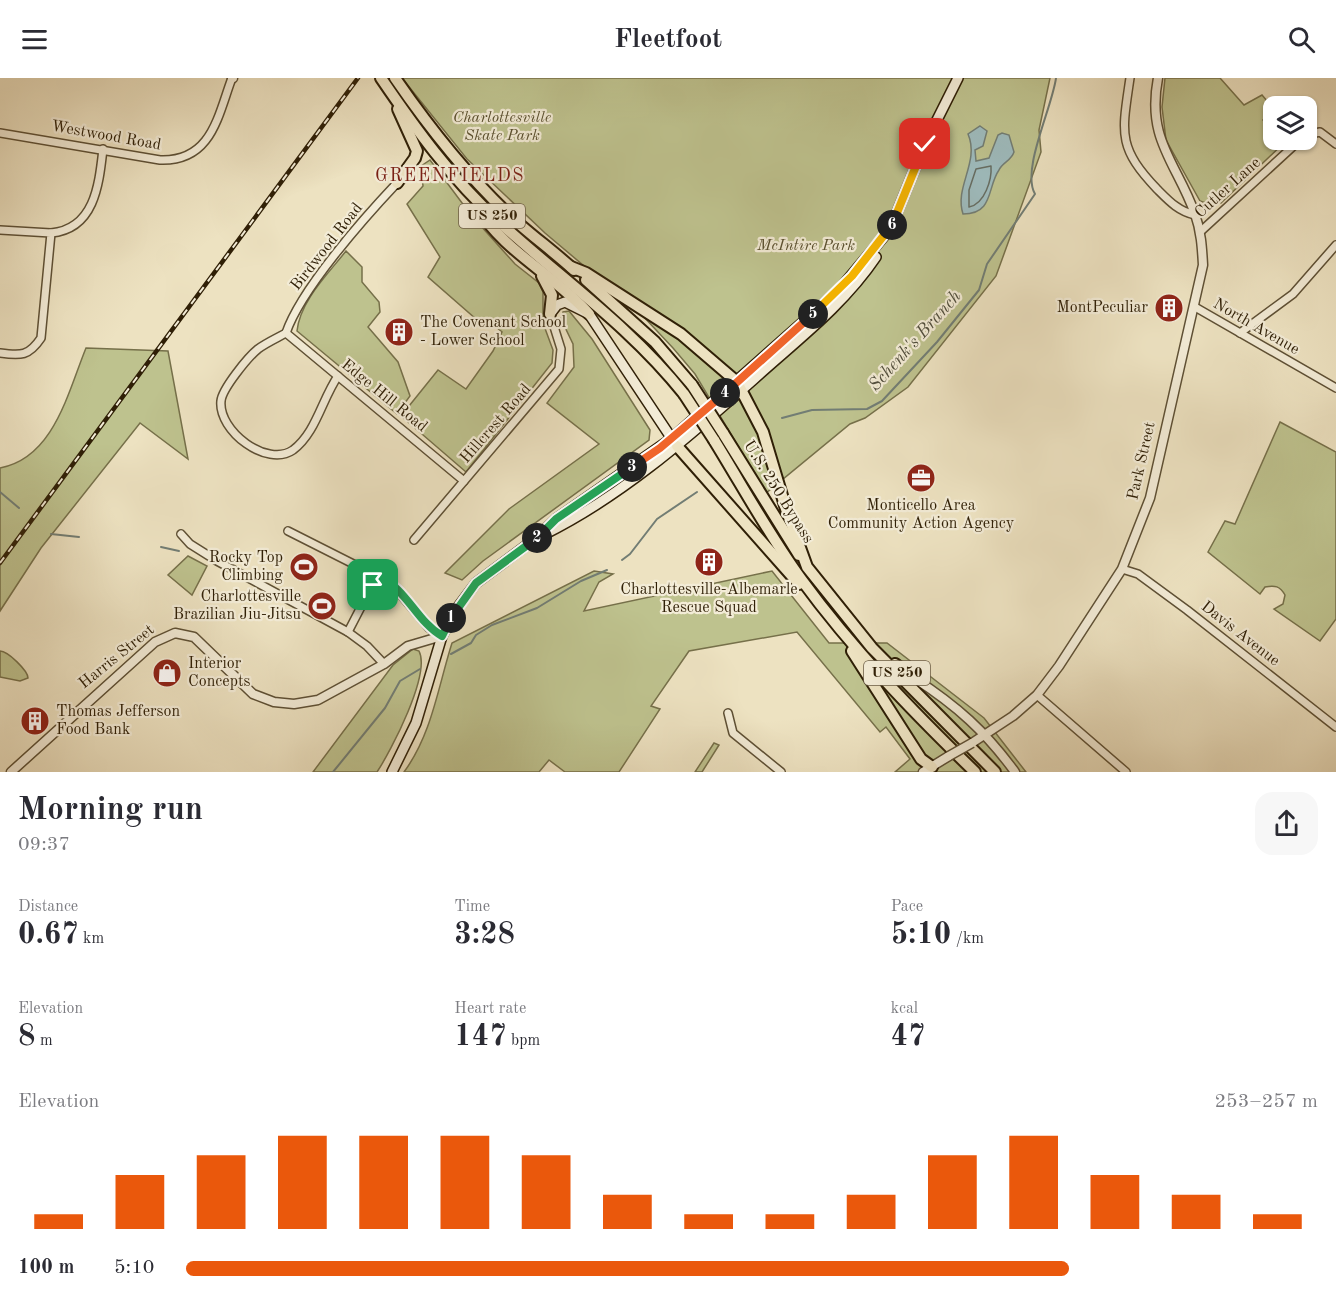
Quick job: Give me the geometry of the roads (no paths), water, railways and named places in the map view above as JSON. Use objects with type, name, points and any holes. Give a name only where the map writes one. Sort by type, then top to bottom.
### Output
[{"type":"highway","name":"US 250","points":[[381,78],[468,192],[521,242],[619,322],[654,357],[719,437]]},
{"type":"highway","name":"US 250","points":[[395,78],[435,134],[479,186],[509,215],[655,342],[692,385],[777,544],[821,605],[920,719],[975,772]]},
{"type":"highway","points":[[391,92],[417,151],[416,158],[397,183]]},
{"type":"highway","points":[[468,192],[488,225],[572,296],[589,314]]},
{"type":"highway","points":[[526,258],[549,287],[552,295],[550,314]]},
{"type":"highway","points":[[571,267],[586,273],[681,334],[739,386],[763,432],[786,509],[807,567]]},
{"type":"highway","name":"U.S. 250 Bypass","points":[[719,437],[807,567]]},
{"type":"highway","points":[[674,443],[785,570],[821,605]]},
{"type":"highway","name":"US 250","points":[[807,567],[872,648],[994,772]]},
{"type":"highway","points":[[835,623],[905,735],[931,770]]},
{"type":"highway","points":[[872,648],[914,678]]},
{"type":"main road","points":[[392,772],[416,723],[442,636],[455,610],[476,583],[535,539],[624,487],[739,386],[834,309],[875,259],[891,228],[925,144],[958,78]]},
{"type":"main road","points":[[550,314],[557,305],[565,302],[589,314],[674,443]]},
{"type":"street","name":"Westwood Road","points":[[0,133],[103,148],[160,160],[185,156],[199,146],[218,122],[232,78]]},
{"type":"street","points":[[1130,78],[1124,127],[1128,152],[1138,169],[1171,204],[1195,214]]},
{"type":"street","name":"Park Street","points":[[931,770],[1013,716],[1037,695],[1059,666],[1122,569],[1150,498],[1203,265],[1200,232],[1195,214],[1160,138],[1155,101],[1158,78]]},
{"type":"street","points":[[1317,133],[1320,132],[1336,144]]},
{"type":"street","points":[[0,230],[62,232],[87,215],[93,204],[103,148]]},
{"type":"street","name":"Cutler Lane","points":[[1200,232],[1289,150]]},
{"type":"street","name":"Birdwood Road","points":[[286,333],[291,317],[309,290],[397,183]]},
{"type":"street","points":[[0,353],[18,355],[32,351],[41,338],[51,233]]},
{"type":"street","points":[[1239,333],[1293,294],[1336,245]]},
{"type":"street","name":"North Avenue","points":[[1195,307],[1336,388]]},
{"type":"street","name":"Hillcrest Road","points":[[414,540],[559,369],[561,349],[550,314]]},
{"type":"street","points":[[286,333],[258,349],[224,392],[221,411],[238,439],[273,454],[281,455],[293,450],[314,424],[323,401],[338,376]]},
{"type":"street","name":"Edge Hill Road","points":[[286,333],[464,481]]},
{"type":"street","points":[[288,531],[392,583],[429,628],[442,636]]},
{"type":"street","points":[[181,534],[190,544],[217,561],[348,632],[384,664]]},
{"type":"street","name":"Davis Avenue","points":[[1122,569],[1143,577],[1336,728]]},
{"type":"street","points":[[348,632],[377,576]]},
{"type":"street","name":"Harris Street","points":[[11,772],[155,642],[168,635],[181,633],[194,636],[245,689],[264,699],[285,704],[318,700],[384,664],[412,643],[442,636]]},
{"type":"street","points":[[914,678],[964,712],[986,735],[1015,772]]},
{"type":"street","points":[[1037,695],[1126,772]]},
{"type":"street","points":[[728,713],[733,733],[781,772]]},
{"type":"water","points":[[980,126],[987,131],[983,146],[975,150],[976,161],[989,158],[998,135],[1002,133],[1009,135],[1014,152],[995,177],[985,205],[973,213],[963,214],[962,194],[971,155],[968,134]]},
{"type":"waterway","name":"Schenk's Branch","points":[[782,418],[812,410],[867,409],[882,401],[937,342],[979,290],[987,264],[1035,194],[1032,183],[1034,155],[1056,78]]},
{"type":"waterway","points":[[0,492],[19,508]]},
{"type":"waterway","name":"Schenk's Branch","points":[[622,560],[630,554],[657,519],[697,492]]},
{"type":"waterway","points":[[51,534],[79,537]]},
{"type":"waterway","points":[[161,547],[179,551]]},
{"type":"waterway","name":"Schenk's Branch","points":[[451,654],[471,643],[476,635],[492,625],[537,608],[581,581],[607,570]]},
{"type":"waterway","name":"Schenk's Branch","points":[[333,772],[385,708],[400,681],[420,669]]},
{"type":"railway","points":[[0,563],[358,78]]},
{"type":"place","name":"MontPeculiar","points":[[1169,308]]},
{"type":"place","name":"The Covenant School - Lower School","points":[[399,332]]},
{"type":"place","name":"Monticello Area Community Action Agency","points":[[921,478]]},
{"type":"place","name":"Charlottesville-Albemarle Rescue Squad","points":[[709,562]]},
{"type":"place","name":"Rocky Top Climbing","points":[[304,567]]},
{"type":"place","name":"Charlottesville Brazilian Jiu-Jitsu","points":[[322,606]]},
{"type":"place","name":"Interior Concepts","points":[[167,673]]},
{"type":"place","name":"Thomas Jefferson Food Bank","points":[[35,721]]},
{"type":"district","name":"GREENFIELDS","points":[[450,176]]},
{"type":"park label","name":"Charlottesville Skate Park","points":[[502,127]]},
{"type":"park label","name":"McIntire Park","points":[[806,246]]}]
